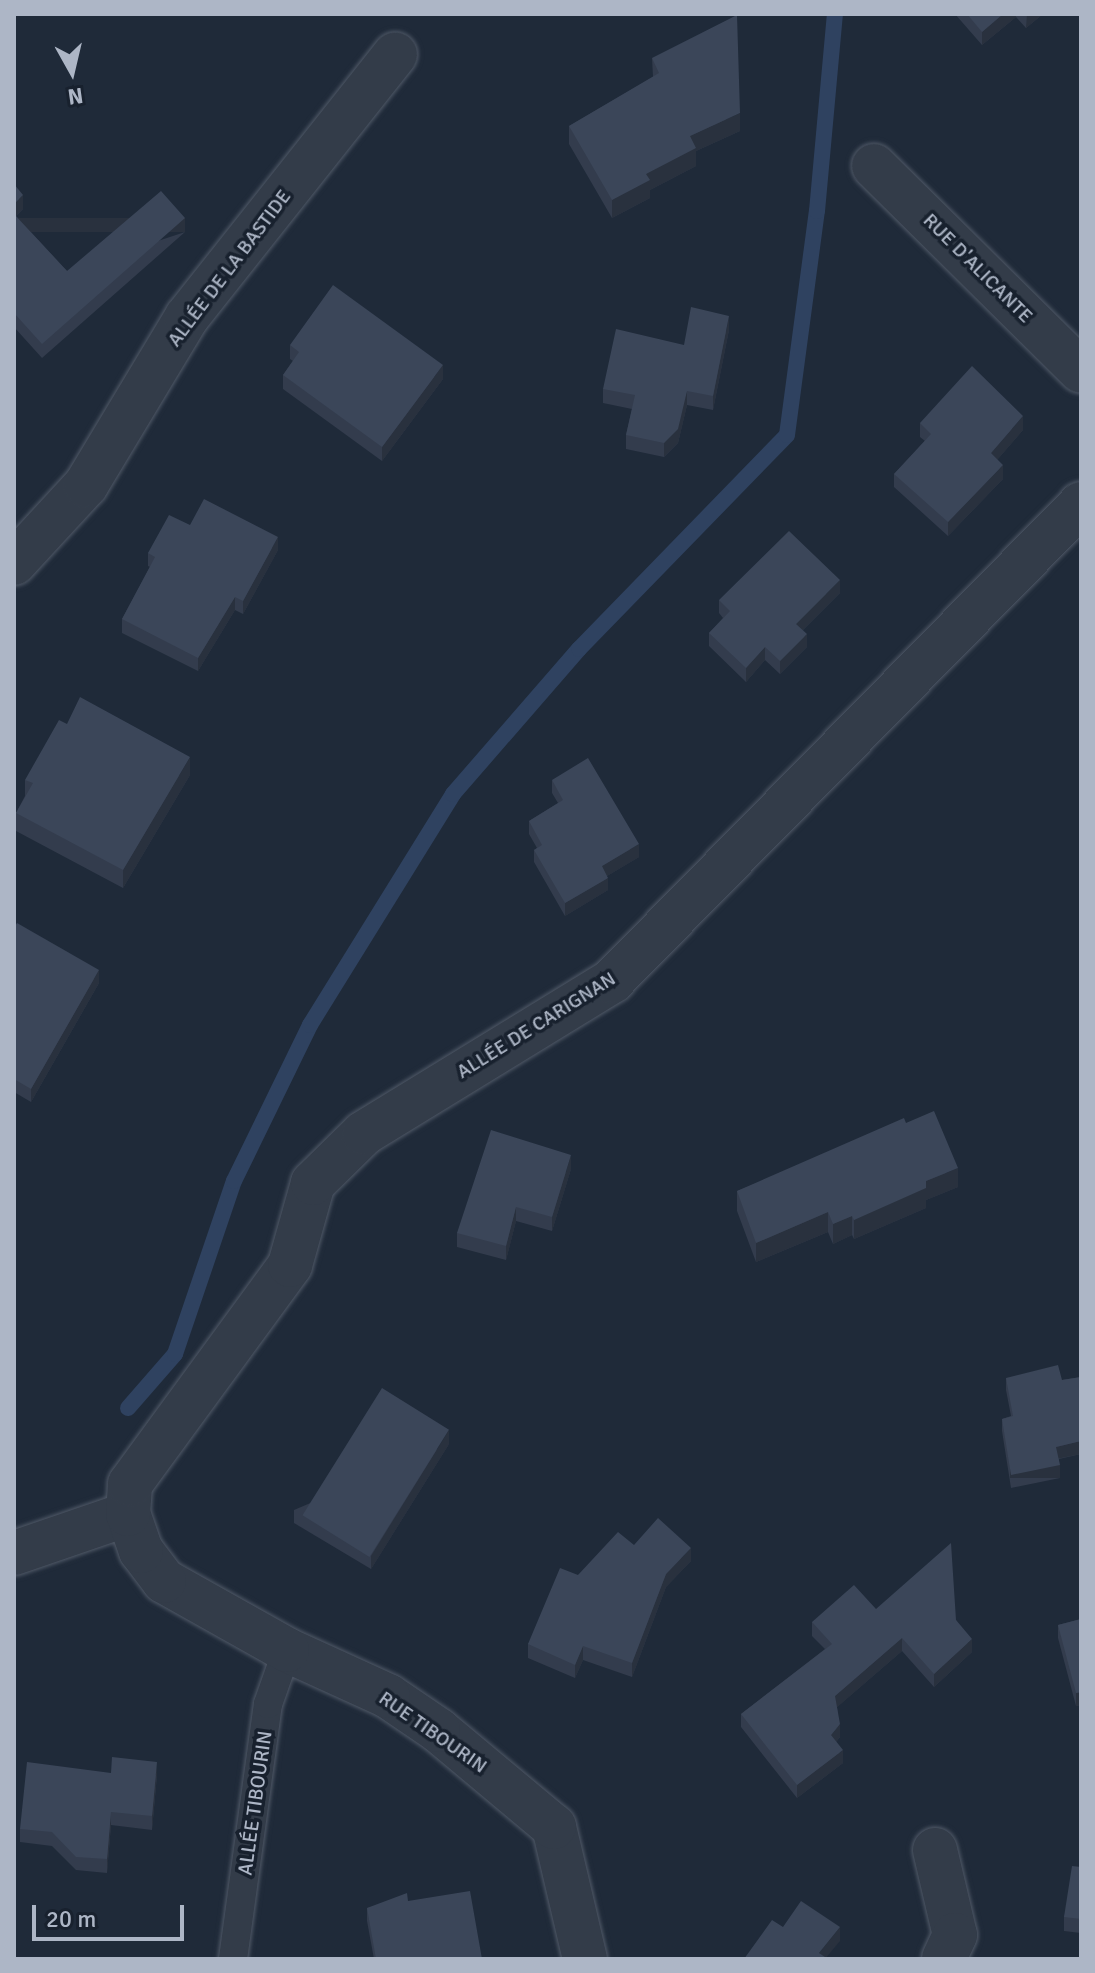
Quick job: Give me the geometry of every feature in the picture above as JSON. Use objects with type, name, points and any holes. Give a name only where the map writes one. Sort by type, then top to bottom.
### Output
[{"type":"street","name":"ALLÉE DE LA BASTIDE","points":[[14,563],[86,485],[187,317],[395,55]]},
{"type":"street","name":"RUE D'ALICANTE","points":[[874,166],[1081,371]]},
{"type":"street","name":"ALLÉE DE CARIGNAN","points":[[128,1514],[130,1484],[290,1265],[313,1183],[364,1133],[612,981],[1081,504]]},
{"type":"street","points":[[14,1553],[128,1514]]},
{"type":"street","name":"RUE TIBOURIN","points":[[128,1514],[141,1551],[164,1581],[287,1650],[388,1696],[537,1810],[554,1827],[565,1858],[585,1959]]},
{"type":"street","points":[[935,1850],[955,1935],[944,1959]]},
{"type":"lane","name":"ALLÉE TIBOURIN","points":[[233,1959],[268,1704],[287,1650]]},
{"type":"building","points":[[967,14],[1003,14],[982,32]]},
{"type":"building","points":[[737,15],[740,113],[690,136],[696,148],[646,174],[650,180],[612,200],[569,126],[659,73],[652,58]]},
{"type":"building","points":[[14,184],[23,195],[14,204]]},
{"type":"building","points":[[161,191],[185,218],[42,344],[14,313],[14,214],[67,271]]},
{"type":"building","points":[[333,285],[443,365],[382,447],[283,375],[299,352],[290,345]]},
{"type":"building","points":[[691,307],[729,316],[713,396],[687,391],[678,429],[664,443],[626,435],[635,395],[603,389],[616,329],[684,345]]},
{"type":"building","points":[[972,366],[1023,416],[991,453],[1003,465],[948,522],[894,474],[931,434],[920,423]]},
{"type":"building","points":[[204,499],[278,537],[243,601],[235,597],[198,658],[122,619],[155,557],[148,553],[169,515],[190,525]]},
{"type":"building","points":[[789,531],[840,580],[796,624],[807,634],[780,661],[765,647],[746,668],[709,633],[730,611],[719,600]]},
{"type":"building","points":[[80,697],[190,757],[123,870],[16,813],[33,783],[25,780],[59,720],[67,724]]},
{"type":"building","points":[[588,758],[639,844],[602,866],[608,878],[565,903],[534,850],[542,845],[529,821],[563,800],[552,780]]},
{"type":"building","points":[[17,923],[99,970],[31,1089],[14,1079],[14,928]]},
{"type":"building","points":[[934,1111],[958,1168],[926,1181],[926,1188],[854,1220],[852,1216],[833,1224],[828,1212],[756,1243],[737,1191],[904,1118],[906,1123]]},
{"type":"building","points":[[491,1130],[571,1155],[552,1217],[516,1207],[506,1246],[457,1233]]},
{"type":"building","points":[[1058,1365],[1062,1380],[1081,1377],[1081,1441],[1056,1447],[1060,1465],[1011,1475],[1002,1419],[1013,1416],[1006,1378]]},
{"type":"building","points":[[382,1388],[449,1430],[370,1557],[303,1515]]},
{"type":"building","points":[[658,1518],[691,1548],[666,1574],[632,1663],[583,1646],[575,1665],[528,1644],[560,1568],[578,1575],[618,1532],[634,1545]]},
{"type":"building","points":[[951,1543],[956,1620],[972,1639],[934,1674],[902,1638],[835,1696],[840,1724],[831,1735],[843,1750],[797,1785],[741,1714],[832,1644],[812,1622],[854,1585],[876,1609]]},
{"type":"building","points":[[1081,1619],[1081,1692],[1076,1693],[1058,1625]]},
{"type":"building","points":[[112,1757],[157,1762],[152,1816],[111,1812],[107,1859],[76,1857],[52,1832],[20,1829],[27,1762],[111,1773]]},
{"type":"building","points":[[1072,1866],[1081,1867],[1081,1919],[1064,1917]]},
{"type":"building","points":[[470,1891],[482,1959],[376,1959],[367,1908],[407,1893],[408,1901]]},
{"type":"building","points":[[801,1901],[840,1927],[819,1953],[828,1959],[744,1959],[772,1920],[783,1927]]},
{"type":"waterway","points":[[128,1408],[175,1354],[234,1181],[310,1025],[453,794],[579,649],[787,435],[817,211],[835,14]]}]
